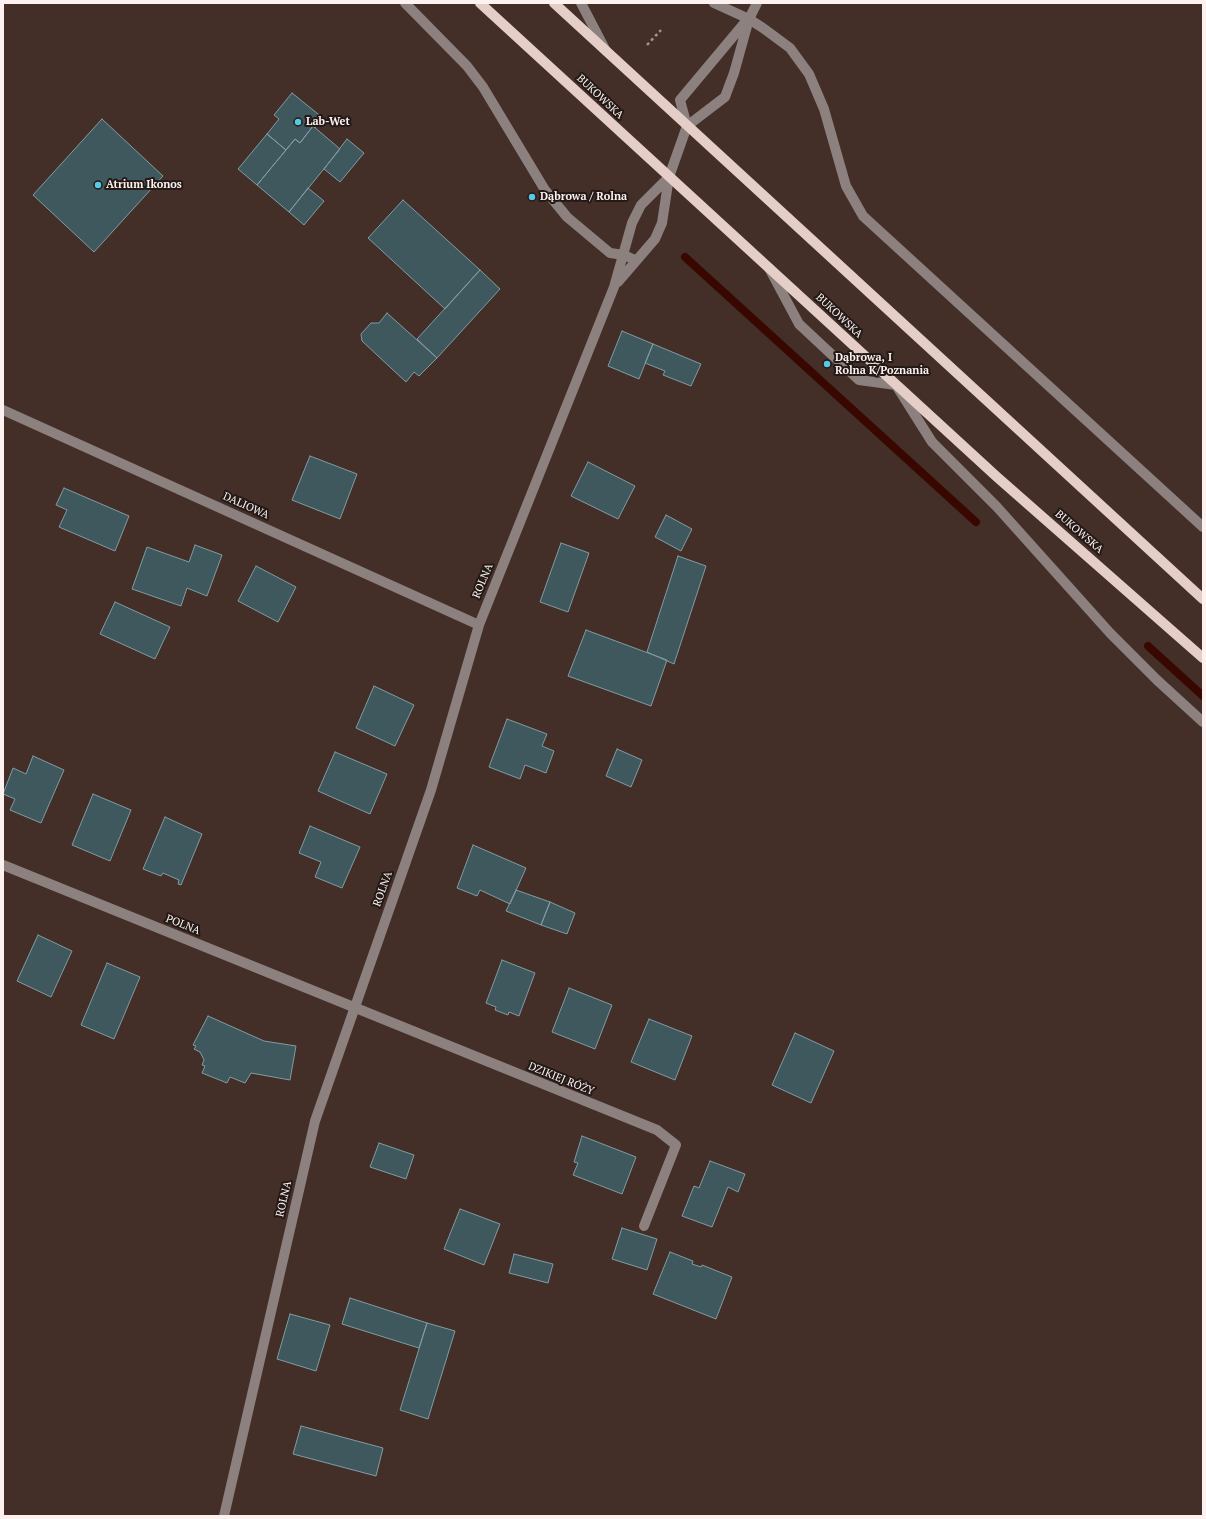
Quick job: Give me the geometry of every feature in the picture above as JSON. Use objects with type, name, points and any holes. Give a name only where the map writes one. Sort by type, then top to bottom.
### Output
[{"type":"main road","name":"BUKOWSKA","points":[[480,3],[896,385],[1203,658]]},
{"type":"main road","points":[[554,3],[1203,599]]},
{"type":"street","points":[[406,3],[467,66],[482,87],[545,190],[567,217],[610,253],[624,255],[635,260]]},
{"type":"street","points":[[581,3],[606,51]]},
{"type":"street","points":[[714,3],[749,19],[790,48],[810,74],[824,108],[846,186],[863,216],[1203,527]]},
{"type":"street","points":[[614,287],[635,260],[655,239],[662,223],[669,177],[687,126],[725,97],[734,73],[749,19],[757,3]]},
{"type":"street","points":[[687,126],[680,100],[749,19]]},
{"type":"street","points":[[614,287],[632,223],[641,205],[669,177]]},
{"type":"street","points":[[768,266],[799,324],[859,380],[896,385],[932,442],[997,508],[1110,633],[1157,680],[1203,722]]},
{"type":"street","name":"ROLNA","points":[[224,1516],[315,1121],[353,1008],[431,790],[479,625],[614,287]]},
{"type":"street","name":"DALIOWA","points":[[3,410],[479,625]]},
{"type":"street","name":"POLNA","points":[[3,865],[353,1008]]},
{"type":"street","name":"DZIKIEJ RÓŻY","points":[[353,1008],[656,1130],[676,1145],[644,1226]]},
{"type":"path","points":[[646,45],[661,30]]},
{"type":"building","name":"Lab-Wet","points":[[292,93],[323,118],[315,128],[313,126],[300,143],[295,139],[286,150],[267,134],[279,119],[274,115]]},
{"type":"building","name":"Atrium Ikonos","points":[[102,119],[163,176],[94,252],[33,195]]},
{"type":"building","points":[[313,126],[340,149],[289,212],[257,185],[295,139],[300,143]]},
{"type":"building","points":[[267,134],[286,150],[257,185],[238,169]]},
{"type":"building","points":[[347,139],[364,153],[340,182],[324,169]]},
{"type":"building","points":[[308,188],[324,201],[304,225],[289,212]]},
{"type":"building","points":[[403,200],[480,270],[445,309],[368,238]]},
{"type":"building","points":[[480,270],[500,289],[437,358],[417,339]]},
{"type":"building","points":[[387,313],[437,358],[419,376],[414,372],[406,382],[362,341],[361,334],[371,323],[379,323]]},
{"type":"building","points":[[622,331],[653,344],[639,379],[608,366]]},
{"type":"building","points":[[653,344],[701,364],[691,386],[663,375],[665,371],[645,363]]},
{"type":"building","points":[[310,456],[357,474],[340,519],[292,500]]},
{"type":"building","points":[[588,462],[635,486],[618,519],[571,496]]},
{"type":"building","points":[[64,488],[129,516],[115,551],[59,527],[67,510],[56,505]]},
{"type":"building","points":[[666,515],[692,529],[681,551],[655,537]]},
{"type":"building","points":[[561,543],[589,553],[568,612],[540,602]]},
{"type":"building","points":[[195,545],[222,555],[207,596],[187,588],[181,606],[132,589],[147,547],[189,562]]},
{"type":"building","points":[[678,556],[706,566],[674,664],[647,652]]},
{"type":"building","points":[[256,566],[296,587],[278,622],[238,601]]},
{"type":"building","points":[[115,602],[170,627],[155,659],[100,634]]},
{"type":"building","points":[[586,630],[667,660],[651,706],[568,676]]},
{"type":"building","points":[[374,686],[414,705],[395,746],[356,728]]},
{"type":"building","points":[[507,719],[547,734],[542,746],[554,751],[546,773],[525,765],[520,779],[489,767]]},
{"type":"building","points":[[617,749],[642,760],[631,787],[606,776]]},
{"type":"building","points":[[335,752],[387,774],[370,814],[318,791]]},
{"type":"building","points":[[33,756],[64,770],[41,823],[10,810],[15,799],[3,794],[13,768],[26,774]]},
{"type":"building","points":[[93,794],[131,810],[110,861],[72,845]]},
{"type":"building","points":[[165,817],[202,834],[181,885],[178,884],[179,880],[163,873],[161,876],[143,869]]},
{"type":"building","points":[[310,826],[360,847],[342,888],[315,877],[321,862],[299,853]]},
{"type":"building","points":[[473,845],[526,868],[510,904],[480,890],[477,896],[457,888]]},
{"type":"building","points":[[516,890],[550,902],[541,925],[506,911]]},
{"type":"building","points":[[550,902],[575,913],[567,934],[541,925]]},
{"type":"building","points":[[38,935],[72,951],[51,997],[17,981]]},
{"type":"building","points":[[502,960],[535,973],[519,1016],[509,1012],[508,1015],[495,1010],[496,1007],[486,1003]]},
{"type":"building","points":[[107,963],[140,977],[114,1039],[81,1025]]},
{"type":"building","points":[[569,988],[612,1005],[595,1049],[552,1032]]},
{"type":"building","points":[[208,1016],[264,1041],[296,1046],[290,1080],[251,1073],[245,1083],[230,1077],[227,1083],[202,1073],[205,1066],[202,1065],[204,1060],[200,1052],[194,1049],[196,1046],[193,1045]]},
{"type":"building","points":[[649,1019],[692,1036],[675,1080],[631,1062]]},
{"type":"building","points":[[795,1033],[834,1051],[811,1103],[772,1085]]},
{"type":"building","points":[[582,1136],[636,1157],[622,1194],[573,1175],[578,1163],[574,1162]]},
{"type":"building","points":[[379,1143],[414,1155],[406,1179],[370,1167]]},
{"type":"building","points":[[710,1161],[745,1174],[738,1192],[728,1187],[712,1227],[682,1216],[694,1186],[699,1188]]},
{"type":"building","points":[[460,1209],[500,1224],[484,1265],[444,1249]]},
{"type":"building","points":[[622,1228],[657,1239],[647,1270],[612,1259]]},
{"type":"building","points":[[670,1252],[693,1261],[692,1264],[701,1267],[702,1265],[732,1277],[716,1319],[653,1294]]},
{"type":"building","points":[[514,1254],[553,1264],[548,1283],[509,1273]]},
{"type":"building","points":[[350,1298],[427,1323],[419,1348],[342,1324]]},
{"type":"building","points":[[290,1314],[330,1325],[316,1371],[277,1359]]},
{"type":"building","points":[[427,1323],[455,1331],[428,1419],[400,1410]]},
{"type":"building","points":[[301,1426],[383,1448],[376,1476],[293,1454]]},
{"type":"waterway","points":[[685,257],[976,522]]},
{"type":"waterway","points":[[1148,646],[1203,696]]},
{"type":"place","name":"Lab-Wet","points":[[298,122]]},
{"type":"place","name":"Atrium Ikonos","points":[[98,185]]},
{"type":"place","name":"Dąbrowa / Rolna","points":[[532,197]]},
{"type":"place","name":"Dąbrowa, I Rolna K/Poznania","points":[[827,364]]}]
